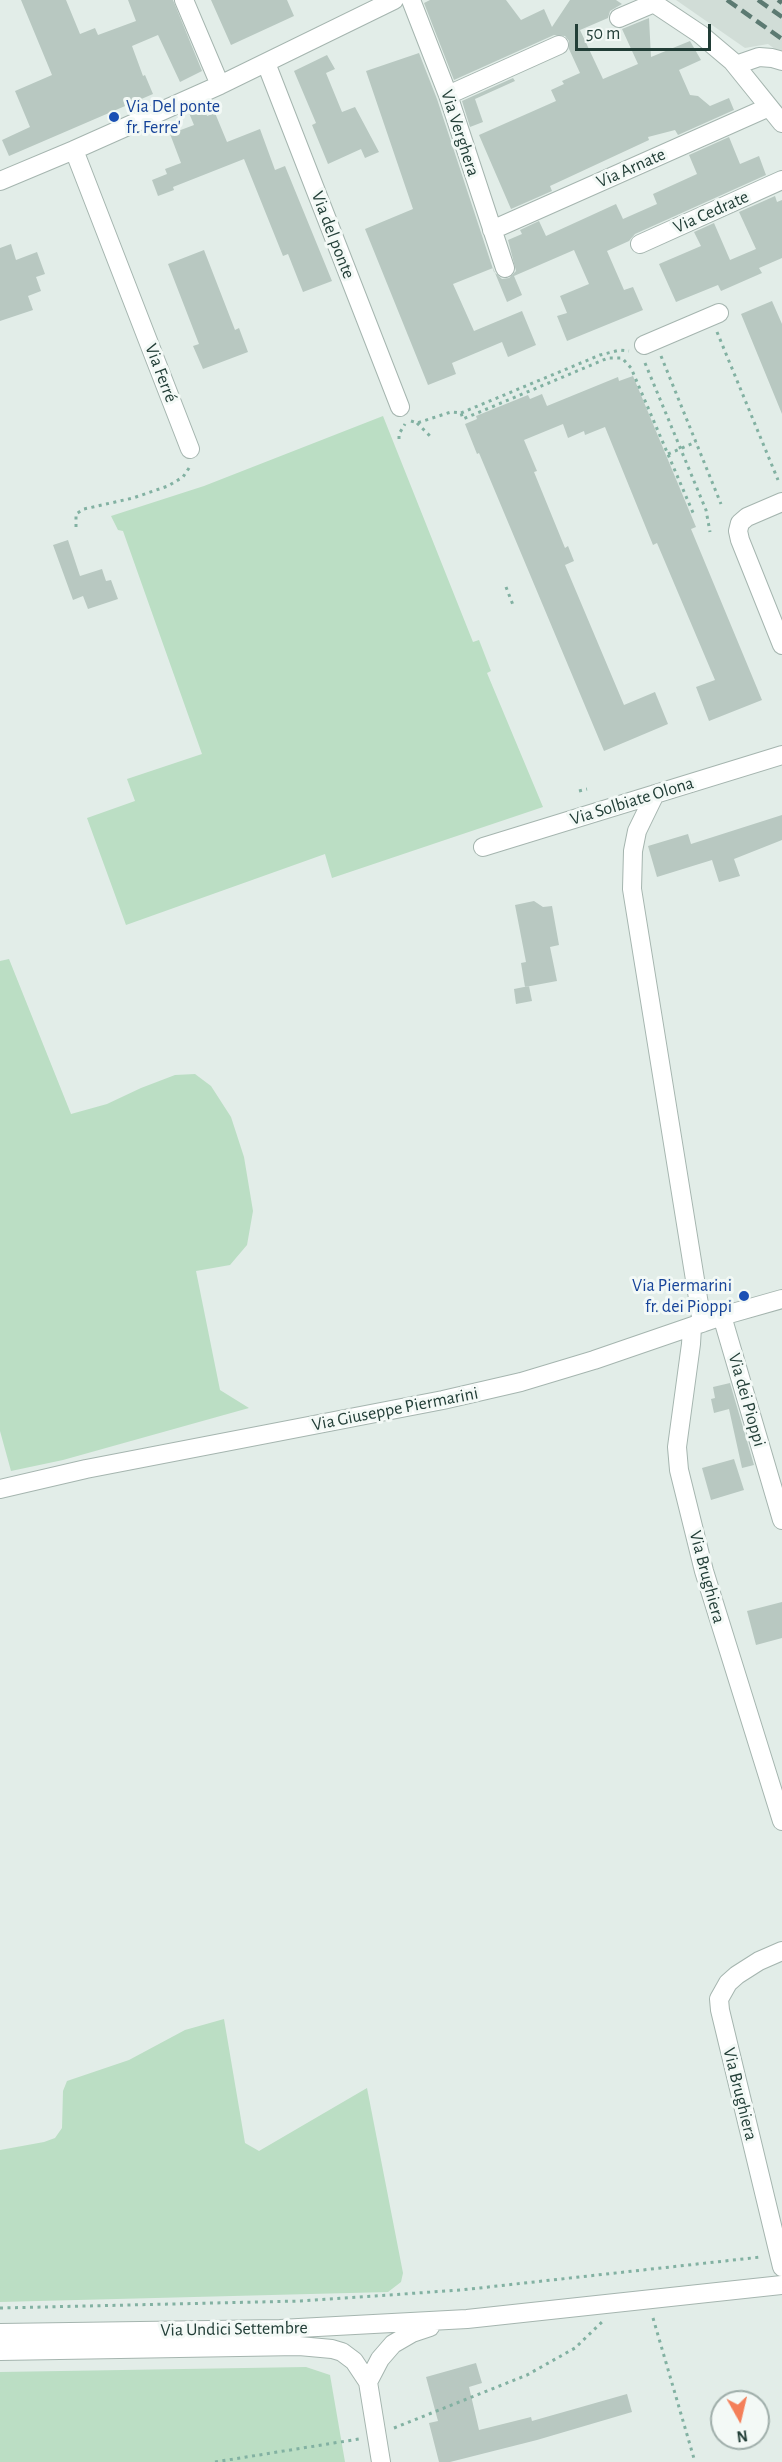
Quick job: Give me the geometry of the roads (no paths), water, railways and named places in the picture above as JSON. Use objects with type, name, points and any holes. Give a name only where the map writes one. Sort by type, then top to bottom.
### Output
[{"type":"street","points":[[184,0],[220,85]]},
{"type":"street","points":[[0,181],[220,85],[394,0]]},
{"type":"street","name":"Via Verghera","points":[[411,0],[448,95],[506,268]]},
{"type":"street","points":[[619,18],[651,2],[700,34],[736,65],[782,123]]},
{"type":"street","points":[[448,95],[560,45]]},
{"type":"street","points":[[736,65],[759,57],[772,57],[782,61]]},
{"type":"street","name":"Via del ponte","points":[[266,63],[399,406]]},
{"type":"street","name":"Via Arnate","points":[[492,230],[769,107]]},
{"type":"street","name":"Via Ferré","points":[[74,150],[190,449]]},
{"type":"street","name":"Via Cedrate","points":[[639,244],[782,180]]},
{"type":"street","points":[[644,352],[715,315]]},
{"type":"street","points":[[782,502],[747,516],[740,523],[738,531],[782,645]]},
{"type":"street","name":"Via Solbiate Olona","points":[[483,847],[782,755]]},
{"type":"street","name":"Via Brughiera","points":[[655,794],[637,831],[633,851],[632,889],[685,1207],[697,1325],[691,1344],[677,1447],[679,1470],[704,1571],[782,1821]]},
{"type":"street","name":"Via Giuseppe Piermarini","points":[[0,1489],[86,1469],[491,1389],[550,1374],[723,1316],[782,1299]]},
{"type":"street","name":"Via dei Pioppi","points":[[723,1316],[782,1520]]},
{"type":"street","name":"Via Brughiera","points":[[781,2261],[719,1999],[728,1983],[737,1975],[759,1961],[782,1951]]},
{"type":"street","name":"Via Undici Settembre","points":[[0,2333],[280,2330],[467,2319],[782,2285]]},
{"type":"street","name":"Via Undici Settembre","points":[[368,2382],[386,2350],[402,2338],[429,2328],[467,2319]]},
{"type":"street","name":"Via Undici Settembre","points":[[0,2351],[310,2346],[342,2352],[354,2361],[368,2382],[381,2462]]},
{"type":"railway","points":[[727,0],[782,39]]},
{"type":"railway","points":[[758,0],[782,17]]},
{"type":"railway","points":[[778,0],[782,3]]},
{"type":"place","name":"Via Del ponte fr. Ferre'","points":[[114,117]]},
{"type":"place","name":"Via Piermarini fr. dei Pioppi","points":[[744,1296]]}]
